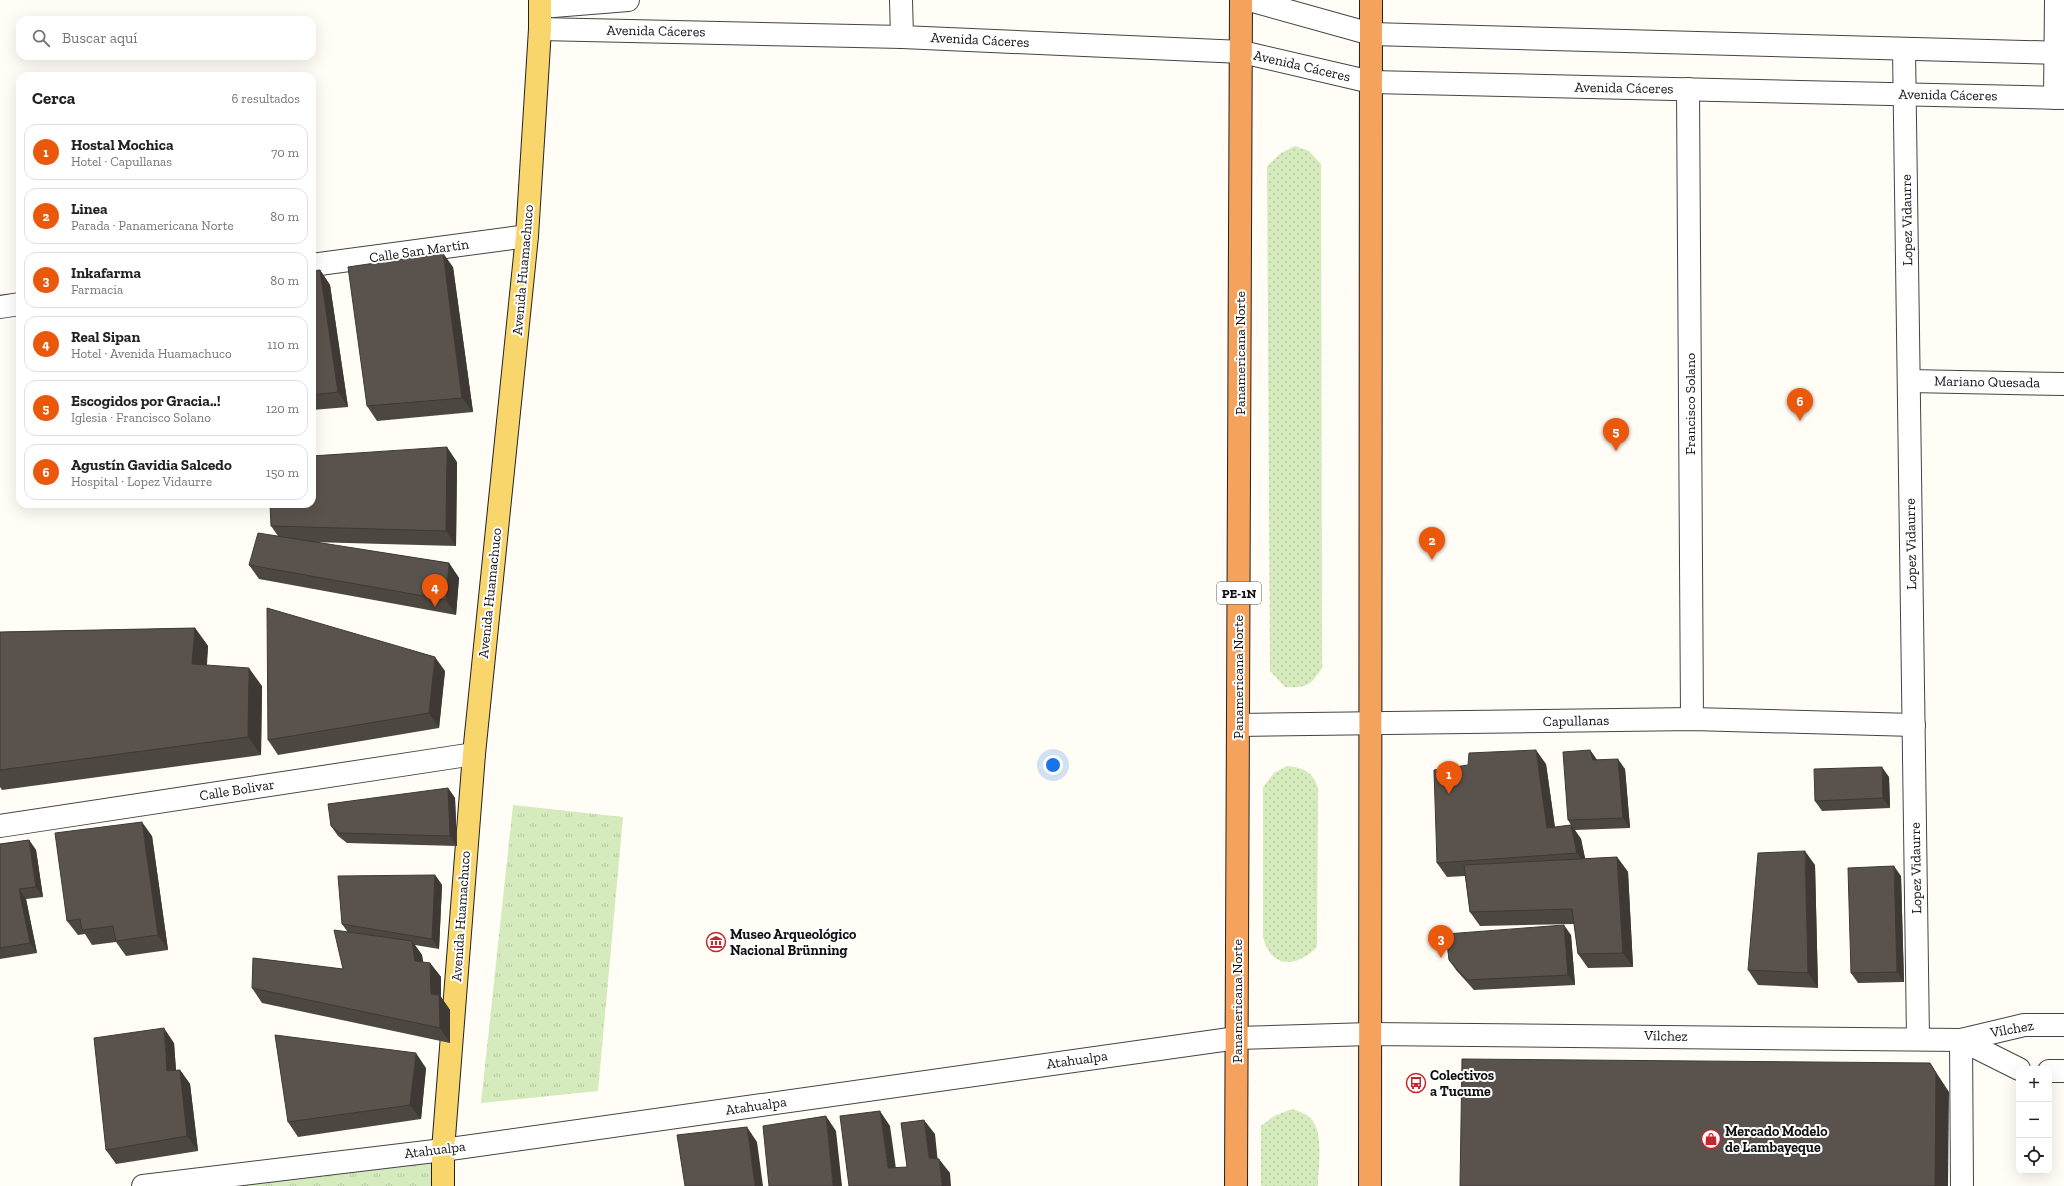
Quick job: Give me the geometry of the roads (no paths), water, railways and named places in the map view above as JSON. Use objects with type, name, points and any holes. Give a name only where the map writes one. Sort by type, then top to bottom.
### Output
[{"type":"highway","name":"Panamericana Norte","points":[[1236,1186],[1242,52],[1241,0]]},
{"type":"highway","points":[[1370,1186],[1371,0]]},
{"type":"main road","name":"Avenida Huamachuco","points":[[443,1186],[444,1150],[474,754],[527,236],[540,29],[540,4]]},
{"type":"street","name":"Avenida Cáceres","points":[[540,4],[628,0]]},
{"type":"street","points":[[901,0],[902,37]]},
{"type":"street","points":[[1249,0],[1371,34],[2060,53]]},
{"type":"street","points":[[2056,0],[2060,53],[2059,98]]},
{"type":"street","name":"Avenida Cáceres","points":[[540,29],[902,37],[1242,52],[1371,82],[2059,98]]},
{"type":"street","name":"Lopez Vidaurre","points":[[1904,49],[1918,1039]]},
{"type":"street","name":"Francisco Solano","points":[[1688,89],[1692,720]]},
{"type":"street","name":"Calle San Martín","points":[[316,264],[527,236]]},
{"type":"street","points":[[0,307],[16,305]]},
{"type":"street","name":"Mariano Quesada","points":[[1909,381],[2064,384]]},
{"type":"street","name":"Capullanas","points":[[1238,725],[1692,720],[1914,725]]},
{"type":"street","name":"Calle Bolivar","points":[[0,826],[474,754]]},
{"type":"street","name":"Vílchez","points":[[1370,1034],[1961,1040],[2024,1025],[2064,1025]]},
{"type":"street","name":"Atahualpa","points":[[143,1186],[444,1150],[1237,1038],[1370,1034]]},
{"type":"street","points":[[1961,1040],[1962,1186]]},
{"type":"street","name":"Vílchez","points":[[1961,1040],[2016,1068]]},
{"type":"street","points":[[2052,1071],[2064,1071]]},
{"type":"place","name":"Agustín Gavidia Salcedo","points":[[1800,421]]},
{"type":"place","name":"Escogidos por Gracia..!","points":[[1616,451]]},
{"type":"place","name":"Linea","points":[[1432,560]]},
{"type":"place","name":"Real Sipan","points":[[435,607]]},
{"type":"place","name":"Hostal Mochica","points":[[1449,794]]},
{"type":"place","name":"Museo Arqueológico Nacional Brünning","points":[[716,942]]},
{"type":"place","name":"Inkafarma","points":[[1441,958]]},
{"type":"place","name":"Colectivos a Tucume","points":[[1416,1083]]},
{"type":"place","name":"Mercado Modelo de Lambayeque","points":[[1711,1139]]}]
